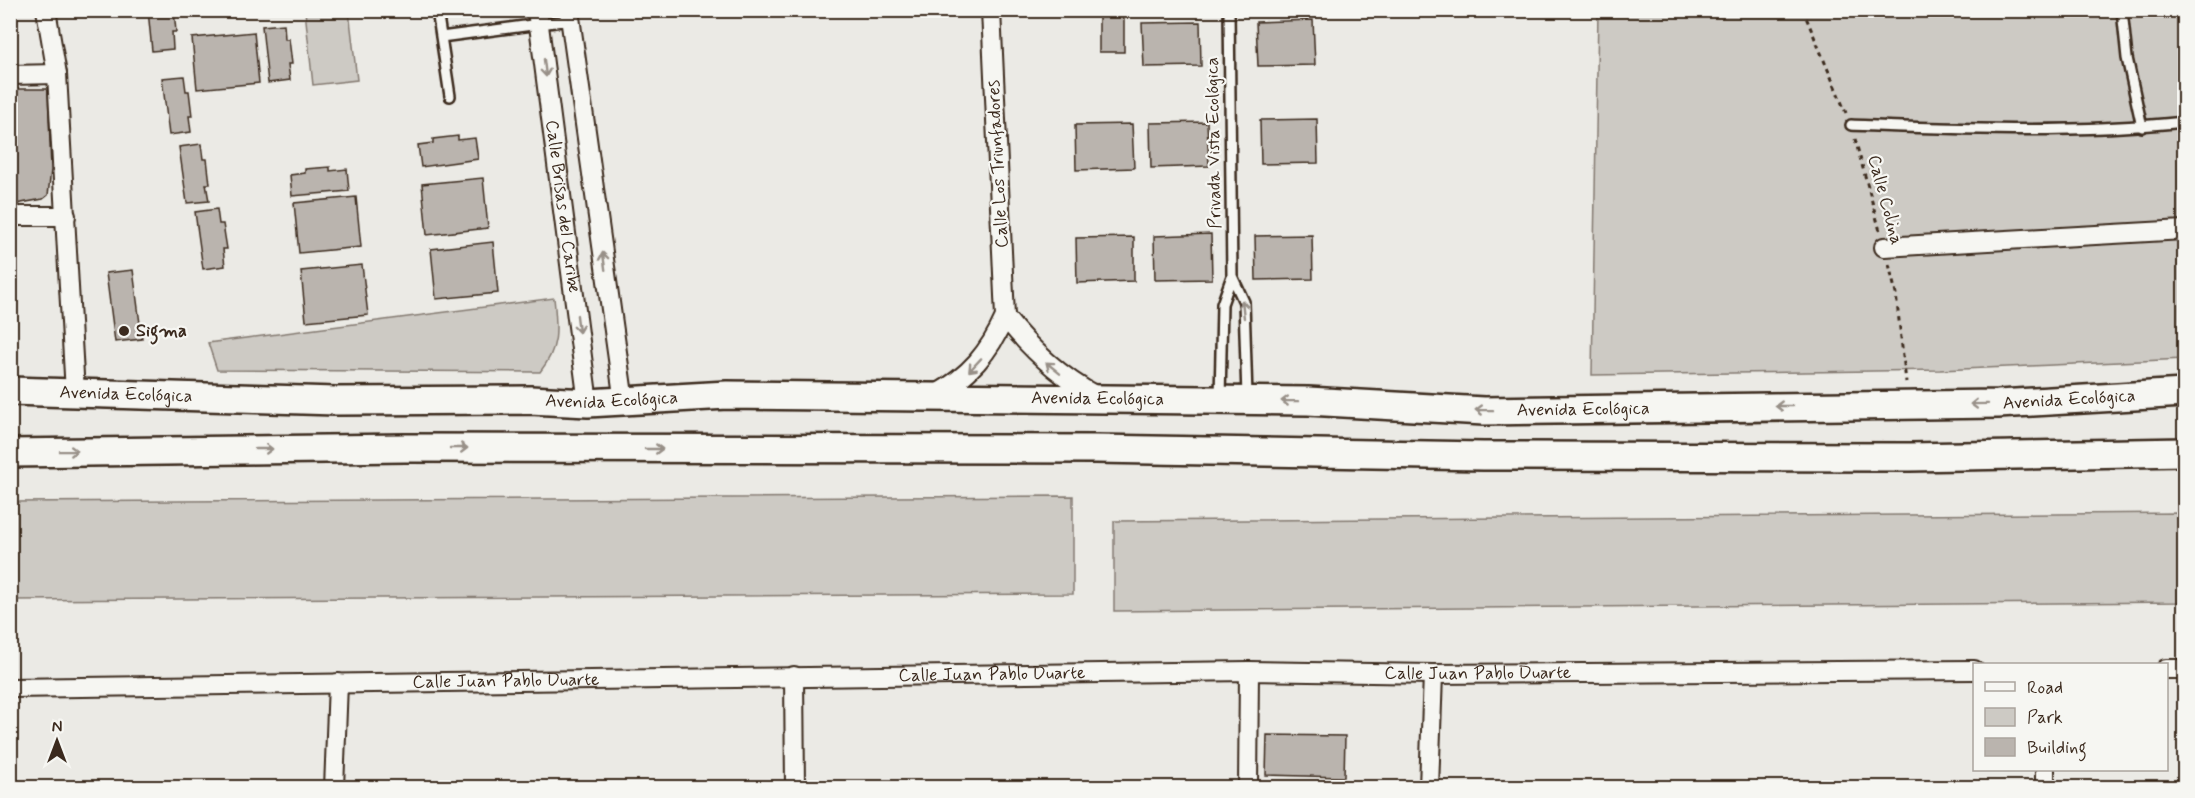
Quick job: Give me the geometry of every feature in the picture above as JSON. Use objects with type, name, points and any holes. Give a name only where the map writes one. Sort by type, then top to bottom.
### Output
[{"type":"main road","name":"Avenida Ecológica","points":[[10,391],[335,401],[530,400],[588,403],[727,395],[1102,399],[1247,401],[1484,411],[1998,404],[2184,393]]},
{"type":"main road","points":[[10,453],[405,448],[1096,449],[1483,456],[1910,457],[2184,452]]},
{"type":"street","points":[[46,10],[57,74],[75,393]]},
{"type":"street","name":"Calle Los Triunfadores","points":[[929,398],[955,384],[976,366],[993,344],[1005,317],[991,10]]},
{"type":"street","name":"Calle Brisas del Caribe","points":[[569,15],[624,402]]},
{"type":"street","name":"Calle Brisas del Caribe","points":[[538,17],[588,403]]},
{"type":"street","points":[[10,75],[57,74]]},
{"type":"street","points":[[10,216],[66,216]]},
{"type":"street","points":[[1884,247],[2184,230]]},
{"type":"street","points":[[1005,317],[1026,343],[1049,365],[1075,384],[1102,399]]},
{"type":"street","points":[[2168,669],[2184,669]]},
{"type":"street","name":"Calle Juan Pablo Duarte","points":[[10,688],[1249,671],[1433,674],[1973,670]]},
{"type":"street","points":[[1248,788],[1249,671]]},
{"type":"street","points":[[1429,788],[1433,674]]},
{"type":"street","points":[[794,676],[795,788]]},
{"type":"street","points":[[334,788],[338,683]]},
{"type":"street","points":[[2045,771],[2045,788]]},
{"type":"lane","points":[[450,96],[437,12],[458,10]]},
{"type":"lane","name":"Privada Vista Ecológica","points":[[1229,10],[1233,276],[1244,302],[1247,401]]},
{"type":"lane","points":[[2122,10],[2127,58],[2142,127]]},
{"type":"lane","points":[[441,38],[538,17],[569,15]]},
{"type":"lane","points":[[1851,125],[1995,131],[2142,127],[2184,123]]},
{"type":"lane","name":"Privada Vista Ecológica","points":[[1220,401],[1222,304],[1233,276]]},
{"type":"path","name":"Calle Colina","points":[[1803,10],[1851,125],[1884,247],[1896,294],[1909,404]]},
{"type":"green space","points":[[305,11],[349,11],[357,80],[313,85]]},
{"type":"green space","points":[[1598,11],[2184,11],[2184,359],[1940,370],[1592,375]]},
{"type":"green space","points":[[554,298],[556,337],[551,354],[540,372],[217,370],[208,343]]},
{"type":"green space","points":[[1073,496],[1073,594],[11,600],[11,502]]},
{"type":"green space","points":[[2184,513],[2184,602],[1114,611],[1114,521]]},
{"type":"building","points":[[148,10],[174,10],[176,32],[172,32],[173,49],[152,51]]},
{"type":"building","points":[[1099,10],[1124,10],[1124,52],[1099,52]]},
{"type":"building","points":[[1313,20],[1315,65],[1258,66],[1256,22]]},
{"type":"building","points":[[1200,22],[1201,66],[1144,67],[1142,23]]},
{"type":"building","points":[[284,24],[285,39],[289,39],[292,64],[288,64],[290,80],[268,83],[262,26]]},
{"type":"building","points":[[254,32],[259,83],[197,89],[192,38]]},
{"type":"building","points":[[184,76],[186,91],[189,91],[191,132],[169,135],[162,78]]},
{"type":"building","points":[[10,89],[48,89],[51,170],[48,195],[43,199],[10,205]]},
{"type":"building","points":[[1317,119],[1318,163],[1261,164],[1260,120]]},
{"type":"building","points":[[1207,122],[1209,166],[1151,168],[1150,123]]},
{"type":"building","points":[[1132,124],[1134,168],[1076,170],[1075,125]]},
{"type":"building","points":[[458,136],[458,140],[475,138],[478,159],[421,167],[418,145],[433,143],[433,139]]},
{"type":"building","points":[[201,144],[203,159],[207,159],[210,184],[206,184],[209,201],[187,203],[179,147]]},
{"type":"building","points":[[330,167],[330,171],[347,169],[349,191],[292,196],[290,175],[305,173],[305,169]]},
{"type":"building","points":[[483,178],[488,228],[427,235],[422,184]]},
{"type":"building","points":[[356,197],[361,247],[299,253],[294,203]]},
{"type":"building","points":[[217,209],[219,224],[223,224],[227,249],[223,249],[225,266],[203,269],[195,212]]},
{"type":"building","points":[[1211,234],[1212,279],[1155,280],[1154,236]]},
{"type":"building","points":[[1312,235],[1313,279],[1256,280],[1255,236]]},
{"type":"building","points":[[1134,237],[1134,281],[1077,283],[1076,238]]},
{"type":"building","points":[[493,242],[498,293],[436,299],[431,249]]},
{"type":"building","points":[[362,265],[368,315],[306,321],[301,271]]},
{"type":"building","points":[[133,270],[142,339],[115,342],[106,273]]},
{"type":"building","points":[[1267,735],[1345,736],[1344,777],[1266,775]]},
{"type":"place","name":"Sigma","points":[[124,331]]}]
